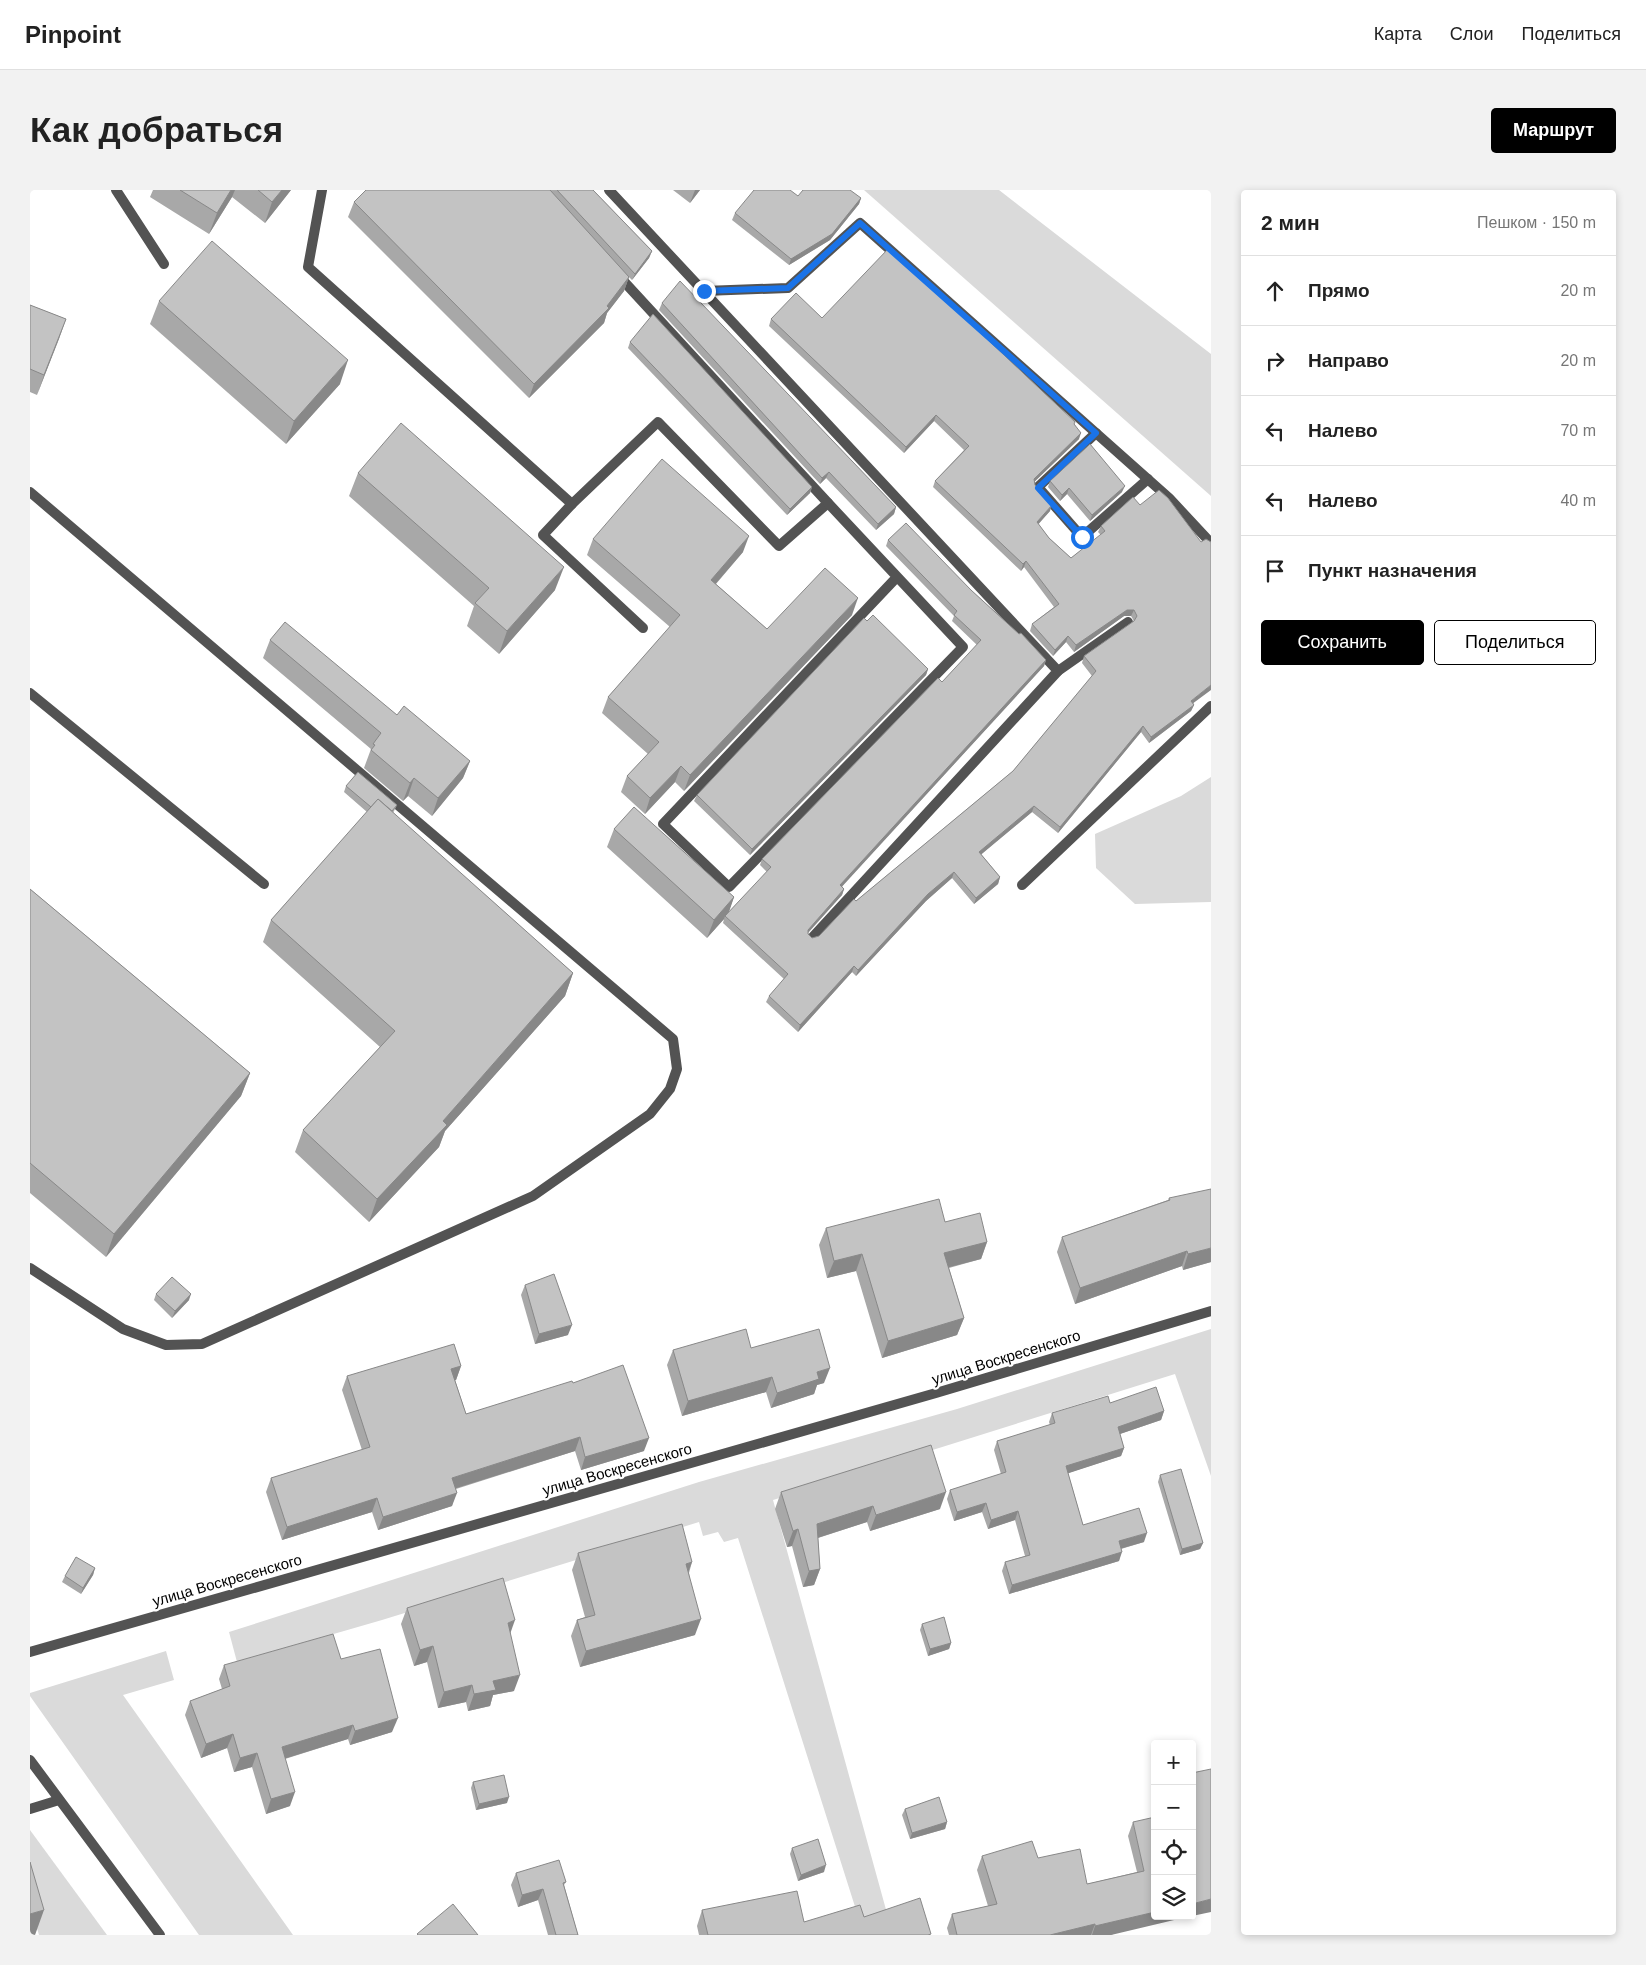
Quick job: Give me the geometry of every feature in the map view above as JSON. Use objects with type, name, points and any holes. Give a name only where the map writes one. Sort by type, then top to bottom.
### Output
[{"type":"street","points":[[116,190],[164,264]]},
{"type":"street","points":[[322,190],[308,267],[572,504]]},
{"type":"street","points":[[609,190],[1058,671]]},
{"type":"street","points":[[704,291],[788,288],[860,223],[1169,498],[1211,543]]},
{"type":"street","points":[[607,263],[963,647],[729,888],[663,824],[897,577]]},
{"type":"street","points":[[643,628],[543,535],[572,504],[658,422],[779,546],[828,503]]},
{"type":"street","points":[[1096,433],[1038,488],[1082,537],[1148,479]]},
{"type":"street","points":[[30,492],[673,1039],[677,1069],[670,1088],[650,1114],[533,1196],[202,1344],[166,1345],[123,1329],[30,1268]]},
{"type":"street","points":[[812,938],[1058,671],[1128,622]]},
{"type":"street","points":[[30,693],[264,884]]},
{"type":"street","points":[[1022,885],[1211,706]]},
{"type":"street","name":"улица Воскресенского","points":[[30,1652],[926,1396],[1211,1311]]},
{"type":"street","points":[[30,1760],[160,1935]]},
{"type":"street","points":[[30,1809],[59,1800]]},
{"type":"shaded area","points":[[864,190],[999,190],[1211,354],[1211,496]]},
{"type":"shaded area","points":[[1211,777],[1211,902],[1135,904],[1096,868],[1095,834],[1181,796]]},
{"type":"shaded area","points":[[1211,1329],[1211,1476],[1175,1374],[773,1500],[893,1935],[864,1935],[738,1538],[724,1542],[718,1532],[703,1536],[699,1522],[382,1620],[237,1662],[229,1632],[699,1482],[957,1409]]},
{"type":"shaded area","points":[[166,1651],[174,1680],[123,1695],[293,1935],[199,1935],[30,1696],[30,1693]]},
{"type":"shaded area","points":[[30,1830],[107,1935],[39,1935],[30,1905]]},
{"type":"building","points":[[180,190],[231,190],[217,213]]},
{"type":"building","points":[[258,190],[282,190],[272,202]]},
{"type":"building","points":[[366,190],[550,190],[629,277],[607,306],[609,308],[534,384],[354,202]]},
{"type":"building","points":[[557,190],[593,190],[652,251],[635,274]]},
{"type":"building","points":[[754,190],[790,190],[798,196],[803,190],[850,190],[861,198],[832,234],[791,259],[735,213]]},
{"type":"building","points":[[212,241],[348,360],[294,421],[159,301]]},
{"type":"building","points":[[888,249],[951,305],[1075,422],[1074,424],[1081,433],[1034,479],[1035,485],[1052,505],[1037,522],[1049,538],[1071,558],[1105,531],[1101,526],[1133,497],[1140,505],[1159,490],[1168,498],[1201,542],[1206,539],[1211,542],[1211,685],[1191,701],[1194,705],[1151,737],[1143,726],[1060,827],[1034,806],[979,852],[1000,877],[976,898],[954,872],[928,894],[858,970],[854,966],[800,1025],[769,996],[788,974],[725,916],[771,867],[762,859],[938,678],[942,682],[981,640],[954,615],[957,611],[888,540],[906,523],[971,590],[1019,634],[1021,633],[1046,660],[840,885],[844,889],[808,930],[808,934],[812,938],[819,936],[854,899],[856,901],[1013,771],[1096,671],[1084,656],[1134,621],[1137,616],[1134,610],[1127,610],[1076,645],[1068,636],[1055,650],[1032,624],[1059,604],[1026,561],[1023,564],[935,481],[969,446],[936,415],[906,447],[771,319],[796,293],[822,318]]},
{"type":"building","points":[[680,281],[896,507],[878,524],[829,472],[822,478],[662,303]]},
{"type":"building","points":[[30,305],[66,319],[44,375],[30,369]]},
{"type":"building","points":[[653,314],[812,487],[790,509],[630,342]]},
{"type":"building","points":[[401,423],[564,567],[507,631],[475,603],[489,588],[358,473]]},
{"type":"building","points":[[1090,444],[1125,486],[1092,515],[1069,488],[1062,495],[1050,481]]},
{"type":"building","points":[[662,459],[749,536],[711,580],[767,629],[825,568],[858,598],[690,775],[681,766],[650,798],[627,776],[659,742],[608,697],[680,615],[593,539]]},
{"type":"building","points":[[873,615],[928,669],[752,849],[697,795],[864,618],[867,621]]},
{"type":"building","points":[[285,622],[397,715],[404,706],[470,761],[438,798],[414,778],[410,783],[371,750],[381,733],[270,640]]},
{"type":"building","points":[[358,772],[397,805],[392,811],[378,799],[371,807],[346,786]]},
{"type":"building","points":[[378,799],[573,973],[443,1121],[447,1125],[377,1199],[303,1130],[395,1031],[271,920]]},
{"type":"building","points":[[634,807],[734,897],[714,920],[614,829]]},
{"type":"building","points":[[30,889],[250,1073],[114,1234],[30,1163]]},
{"type":"building","points":[[1211,1189],[1211,1248],[1188,1254],[1187,1251],[1080,1288],[1062,1237],[1170,1200],[1169,1198]]},
{"type":"building","points":[[939,1199],[945,1222],[980,1213],[987,1242],[944,1253],[964,1318],[888,1341],[862,1254],[834,1261],[826,1228]]},
{"type":"building","points":[[554,1274],[572,1325],[539,1334],[525,1285]]},
{"type":"building","points":[[172,1277],[191,1294],[175,1311],[156,1294]]},
{"type":"building","points":[[746,1329],[751,1348],[819,1329],[830,1368],[817,1372],[819,1379],[777,1393],[772,1377],[688,1401],[673,1350]]},
{"type":"building","points":[[454,1344],[461,1366],[451,1369],[466,1414],[572,1381],[573,1383],[623,1365],[649,1438],[585,1457],[580,1437],[452,1478],[457,1493],[383,1517],[377,1498],[287,1527],[271,1478],[370,1447],[347,1376]]},
{"type":"building","points":[[1156,1387],[1164,1411],[1118,1427],[1124,1448],[1066,1466],[1083,1525],[1139,1508],[1147,1533],[1119,1541],[1122,1552],[1012,1585],[1005,1562],[1030,1555],[1018,1511],[991,1520],[986,1503],[957,1512],[950,1490],[1006,1472],[997,1441],[1055,1423],[1052,1413],[1108,1396],[1110,1403]]},
{"type":"building","points":[[931,1445],[946,1492],[876,1515],[873,1506],[817,1524],[820,1569],[809,1571],[798,1529],[793,1531],[781,1492]]},
{"type":"building","points":[[1181,1469],[1203,1543],[1182,1549],[1160,1475]]},
{"type":"building","points":[[682,1524],[692,1562],[686,1564],[701,1619],[586,1651],[577,1620],[595,1615],[578,1553]]},
{"type":"building","points":[[76,1557],[95,1568],[83,1588],[65,1576]]},
{"type":"building","points":[[503,1578],[515,1620],[508,1623],[520,1675],[493,1681],[496,1690],[474,1694],[472,1685],[444,1692],[433,1646],[420,1650],[407,1608]]},
{"type":"building","points":[[944,1617],[951,1643],[930,1649],[922,1624]]},
{"type":"building","points":[[333,1634],[341,1659],[380,1649],[398,1718],[355,1731],[353,1725],[282,1747],[295,1792],[271,1799],[257,1753],[240,1758],[233,1734],[206,1744],[190,1701],[230,1686],[224,1665]]},
{"type":"building","points":[[1211,1769],[1211,1899],[1196,1903],[1196,1785],[1196,1772]]},
{"type":"building","points":[[504,1775],[509,1797],[479,1804],[473,1782]]},
{"type":"building","points":[[939,1797],[947,1822],[912,1833],[905,1809]]},
{"type":"building","points":[[1151,1818],[1151,1913],[1050,1935],[957,1935],[952,1914],[997,1904],[982,1856],[1032,1841],[1038,1858],[1080,1849],[1087,1884],[1144,1871],[1133,1822]]},
{"type":"building","points":[[818,1839],[826,1865],[801,1875],[792,1848]]},
{"type":"building","points":[[559,1860],[566,1882],[563,1883],[578,1935],[556,1935],[543,1889],[522,1895],[516,1873]]},
{"type":"building","points":[[30,1862],[44,1910],[30,1914]]},
{"type":"building","points":[[797,1891],[804,1922],[860,1905],[864,1917],[920,1898],[931,1934],[708,1935],[702,1910]]},
{"type":"building","points":[[453,1904],[478,1935],[417,1934]]},
{"type":"route","points":[[704,291],[788,288],[860,223],[1096,433],[1038,488],[1082,537]]}]
